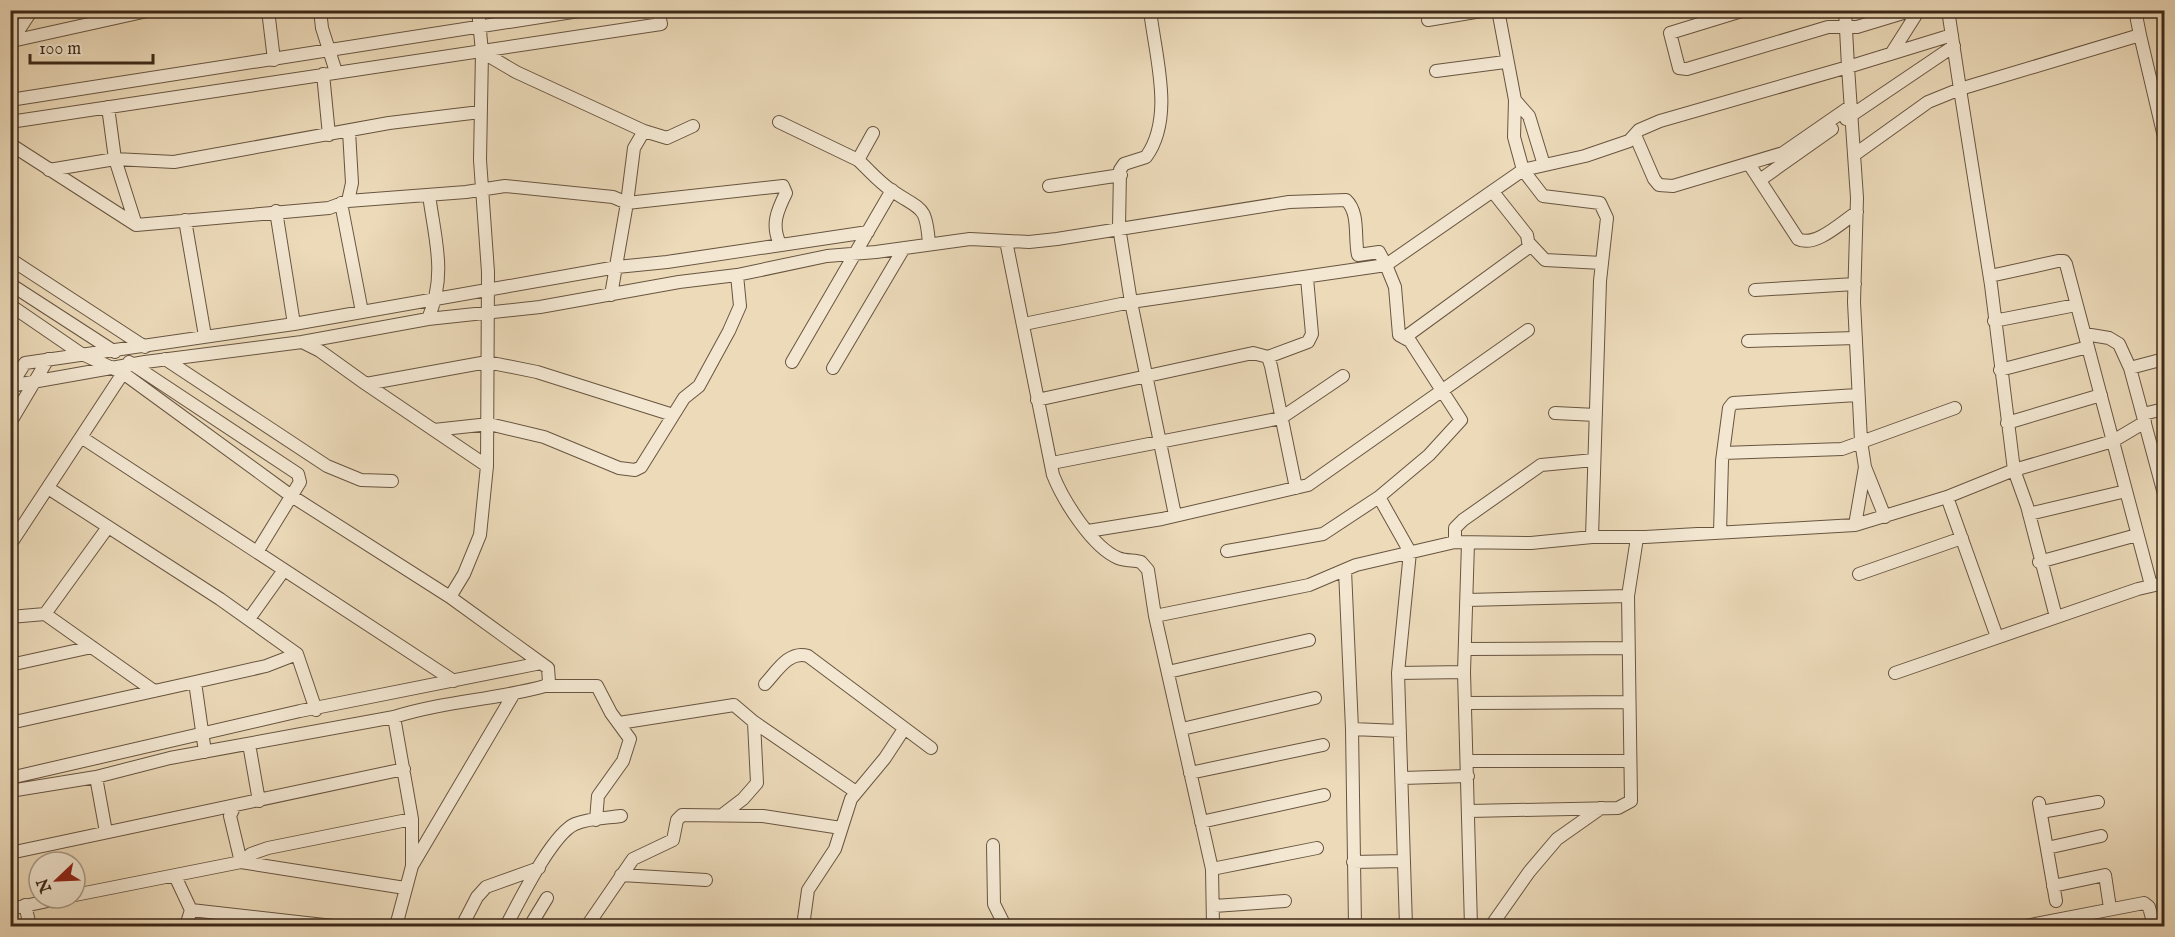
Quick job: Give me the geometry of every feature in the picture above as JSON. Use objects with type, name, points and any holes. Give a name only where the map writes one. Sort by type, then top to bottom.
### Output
[{"type":"street","points":[[11,42],[32,10]]},
{"type":"street","points":[[11,42],[152,10]]},
{"type":"street","points":[[268,10],[274,60]]},
{"type":"street","points":[[320,10],[328,51],[336,72]]},
{"type":"street","points":[[450,597],[464,574],[480,535],[487,466],[488,292],[480,112],[482,52],[478,10]]},
{"type":"street","points":[[10,100],[585,10]]},
{"type":"street","points":[[10,122],[661,24],[658,10]]},
{"type":"street","points":[[1150,10],[1161,100],[1160,122],[1146,157],[1124,164],[1121,176],[1119,227],[1131,302],[1175,515]]},
{"type":"street","points":[[1428,20],[1488,10]]},
{"type":"street","points":[[1498,10],[1505,62],[1515,100],[1514,136],[1523,170],[1543,196],[1600,203],[1607,218],[1602,263],[1592,537]]},
{"type":"street","points":[[1745,10],[1670,33],[1679,68],[1687,69],[1832,26],[1846,28],[1913,10]]},
{"type":"street","points":[[1845,10],[1857,212],[1855,284],[1857,395],[1865,467],[1885,517]]},
{"type":"street","points":[[1891,54],[1919,10]]},
{"type":"street","points":[[1948,10],[1990,276],[2014,470],[2029,514],[2056,617]]},
{"type":"street","points":[[2134,10],[2164,137]]},
{"type":"street","points":[[1854,155],[1928,102],[1960,89],[2140,34]]},
{"type":"street","points":[[1024,324],[1131,302],[1386,265],[1523,170],[1585,156],[1629,141],[1660,121],[1891,54],[1953,41]]},
{"type":"street","points":[[1635,135],[1654,179],[1665,187],[1749,164],[1783,153],[1953,41]]},
{"type":"street","points":[[482,52],[516,72],[644,131],[667,138],[693,126]]},
{"type":"street","points":[[1436,71],[1505,62]]},
{"type":"street","points":[[323,74],[329,135]]},
{"type":"street","points":[[1515,100],[1529,116],[1544,165]]},
{"type":"street","points":[[108,107],[115,159],[136,225]]},
{"type":"street","points":[[1760,180],[1851,110]]},
{"type":"street","points":[[49,170],[115,159],[174,162],[350,131],[480,112]]},
{"type":"street","points":[[778,122],[858,160],[892,190],[921,209],[927,221],[929,244]]},
{"type":"street","points":[[350,131],[352,183],[345,202],[362,312]]},
{"type":"street","points":[[611,295],[634,148],[644,131]]},
{"type":"street","points":[[858,160],[873,133]]},
{"type":"street","points":[[10,144],[136,225],[329,208],[345,202],[505,186],[613,197],[627,203],[783,186],[786,193],[774,226],[780,244]]},
{"type":"street","points":[[1749,164],[1798,239],[1803,242],[1814,240],[1857,212]]},
{"type":"street","points":[[1049,186],[1121,176]]},
{"type":"street","points":[[792,362],[857,254],[892,190]]},
{"type":"street","points":[[1494,192],[1527,235],[1530,244],[1545,260],[1602,263]]},
{"type":"street","points":[[428,319],[437,298],[439,270],[429,195]]},
{"type":"street","points":[[11,386],[118,370],[133,364],[302,342],[428,319],[540,307],[737,274],[827,256],[970,239],[1006,241],[1057,239],[1119,227],[1179,221],[1289,202],[1346,200],[1352,206],[1358,255],[1379,252],[1395,287],[1399,335],[1410,341],[1461,420],[1429,455],[1379,496],[1323,534],[1227,551]]},
{"type":"street","points":[[276,211],[294,324]]},
{"type":"street","points":[[185,220],[205,336]]},
{"type":"street","points":[[10,365],[80,353],[113,351],[294,324],[437,298],[488,292],[617,267],[667,262],[868,232]]},
{"type":"street","points":[[1006,241],[1037,400],[1053,475],[1059,490],[1089,531],[1118,558],[1136,560],[1146,566],[1155,616],[1212,868],[1213,927]]},
{"type":"street","points":[[1404,338],[1462,294],[1527,250],[1530,244]]},
{"type":"street","points":[[833,368],[904,248]]},
{"type":"street","points":[[10,259],[327,466],[361,480],[392,481]]},
{"type":"street","points":[[1990,276],[2064,261],[2151,585]]},
{"type":"street","points":[[434,430],[489,424],[544,436],[618,468],[635,470],[645,462],[684,398],[699,386],[729,331],[740,306],[741,296],[737,274]]},
{"type":"street","points":[[1037,400],[1253,353],[1269,357],[1308,342],[1312,334],[1307,278]]},
{"type":"street","points":[[10,284],[298,474],[300,482],[256,552]]},
{"type":"street","points":[[1755,290],[1855,284]]},
{"type":"street","points":[[10,304],[80,353],[118,370],[290,495],[450,597],[548,668],[550,675],[545,686]]},
{"type":"street","points":[[1994,321],[2076,305]]},
{"type":"street","points":[[1089,531],[1175,515],[1296,488],[1319,480],[1442,389],[1528,330]]},
{"type":"street","points":[[2085,334],[2109,338],[2119,344],[2130,368],[2162,477],[2164,494]]},
{"type":"street","points":[[1748,341],[1856,338]]},
{"type":"street","points":[[302,342],[320,351],[487,466]]},
{"type":"street","points":[[2000,370],[2088,347]]},
{"type":"street","points":[[1269,357],[1296,488]]},
{"type":"street","points":[[10,423],[48,359]]},
{"type":"street","points":[[2130,368],[2164,359]]},
{"type":"street","points":[[366,384],[487,362],[537,372],[673,415]]},
{"type":"street","points":[[11,386],[25,363]]},
{"type":"street","points":[[10,545],[81,436],[118,370]]},
{"type":"street","points":[[1052,463],[1160,444],[1281,418],[1343,376]]},
{"type":"street","points":[[1720,533],[1723,453],[1729,408],[1737,401],[1857,395]]},
{"type":"street","points":[[2007,423],[2101,395]]},
{"type":"street","points":[[1723,453],[1831,451],[1955,408]]},
{"type":"street","points":[[1155,616],[1308,585],[1345,570],[1455,542],[1531,543],[1592,537],[1637,537],[1856,525],[1947,497],[2014,470],[2113,441],[2144,418],[2164,409]]},
{"type":"street","points":[[1555,413],[1596,415]]},
{"type":"street","points":[[81,436],[454,681]]},
{"type":"street","points":[[1455,542],[1455,528],[1463,520],[1537,467],[1594,460]]},
{"type":"street","points":[[1856,525],[1865,467]]},
{"type":"street","points":[[48,488],[297,654],[316,710]]},
{"type":"street","points":[[2029,514],[2126,491]]},
{"type":"street","points":[[1379,496],[1410,552],[1398,673],[1406,927]]},
{"type":"street","points":[[1947,497],[1997,637]]},
{"type":"street","points":[[45,614],[108,527]]},
{"type":"street","points":[[2040,562],[2138,535]]},
{"type":"street","points":[[1469,811],[1618,808],[1630,801],[1628,596],[1637,537]]},
{"type":"street","points":[[1859,574],[1962,538]]},
{"type":"street","points":[[1468,543],[1464,672],[1471,927]]},
{"type":"street","points":[[249,620],[284,570]]},
{"type":"street","points":[[1345,570],[1352,729],[1355,927]]},
{"type":"street","points":[[1895,673],[2151,585],[2164,583]]},
{"type":"street","points":[[1467,600],[1628,596]]},
{"type":"street","points":[[10,617],[45,614],[154,691]]},
{"type":"street","points":[[1168,672],[1309,640]]},
{"type":"street","points":[[10,665],[92,647]]},
{"type":"street","points":[[1465,650],[1628,648]]},
{"type":"street","points":[[10,723],[267,666],[297,654]]},
{"type":"street","points":[[765,684],[789,658],[802,654],[808,656],[930,748]]},
{"type":"street","points":[[10,778],[203,734],[541,663]]},
{"type":"street","points":[[1398,673],[1464,672]]},
{"type":"street","points":[[195,682],[205,752]]},
{"type":"street","points":[[10,791],[96,777],[205,752],[394,717],[430,706],[513,695],[545,686],[597,686],[619,723],[629,735],[630,743],[623,761],[598,796],[596,819]]},
{"type":"street","points":[[427,687],[430,706]]},
{"type":"street","points":[[396,927],[412,866],[513,695]]},
{"type":"street","points":[[1182,729],[1315,698]]},
{"type":"street","points":[[1465,703],[1629,702]]},
{"type":"street","points":[[619,723],[734,705],[754,722],[856,792]]},
{"type":"street","points":[[394,717],[412,819],[412,866]]},
{"type":"street","points":[[722,815],[743,799],[757,783],[754,722]]},
{"type":"street","points":[[803,927],[808,890],[835,849],[856,792],[885,758],[904,729]]},
{"type":"street","points":[[1352,729],[1400,731]]},
{"type":"street","points":[[249,744],[259,801]]},
{"type":"street","points":[[1190,773],[1323,745]]},
{"type":"street","points":[[1468,761],[1629,761]]},
{"type":"street","points":[[10,853],[405,769]]},
{"type":"street","points":[[1402,778],[1468,776]]},
{"type":"street","points":[[96,777],[106,832]]},
{"type":"street","points":[[1202,822],[1324,795]]},
{"type":"street","points":[[2056,901],[2040,808],[2098,802]]},
{"type":"street","points":[[235,805],[230,816],[241,862]]},
{"type":"street","points":[[1491,927],[1529,872],[1557,839],[1602,808]]},
{"type":"street","points":[[596,927],[587,926],[633,859],[673,840],[678,820],[682,815],[763,816],[841,828]]},
{"type":"street","points":[[506,927],[539,868],[566,830],[574,824],[621,816]]},
{"type":"street","points":[[241,862],[251,854],[268,848],[412,819]]},
{"type":"street","points":[[2047,848],[2101,836]]},
{"type":"street","points":[[993,845],[994,904],[1005,927]]},
{"type":"street","points":[[1212,868],[1317,848]]},
{"type":"street","points":[[1353,862],[1404,861]]},
{"type":"street","points":[[87,893],[241,862],[405,888]]},
{"type":"street","points":[[462,927],[477,897],[486,887],[539,868]]},
{"type":"street","points":[[621,875],[706,880]]},
{"type":"street","points":[[2053,886],[2105,875],[2110,908]]},
{"type":"street","points":[[176,876],[190,910],[186,927]]},
{"type":"street","points":[[530,927],[547,898]]},
{"type":"street","points":[[1214,906],[1285,901]]},
{"type":"street","points":[[2025,927],[2110,908],[2144,903],[2149,907],[2154,927]]},
{"type":"street","points":[[10,909],[25,905],[30,927]]},
{"type":"street","points":[[190,910],[333,927]]}]
